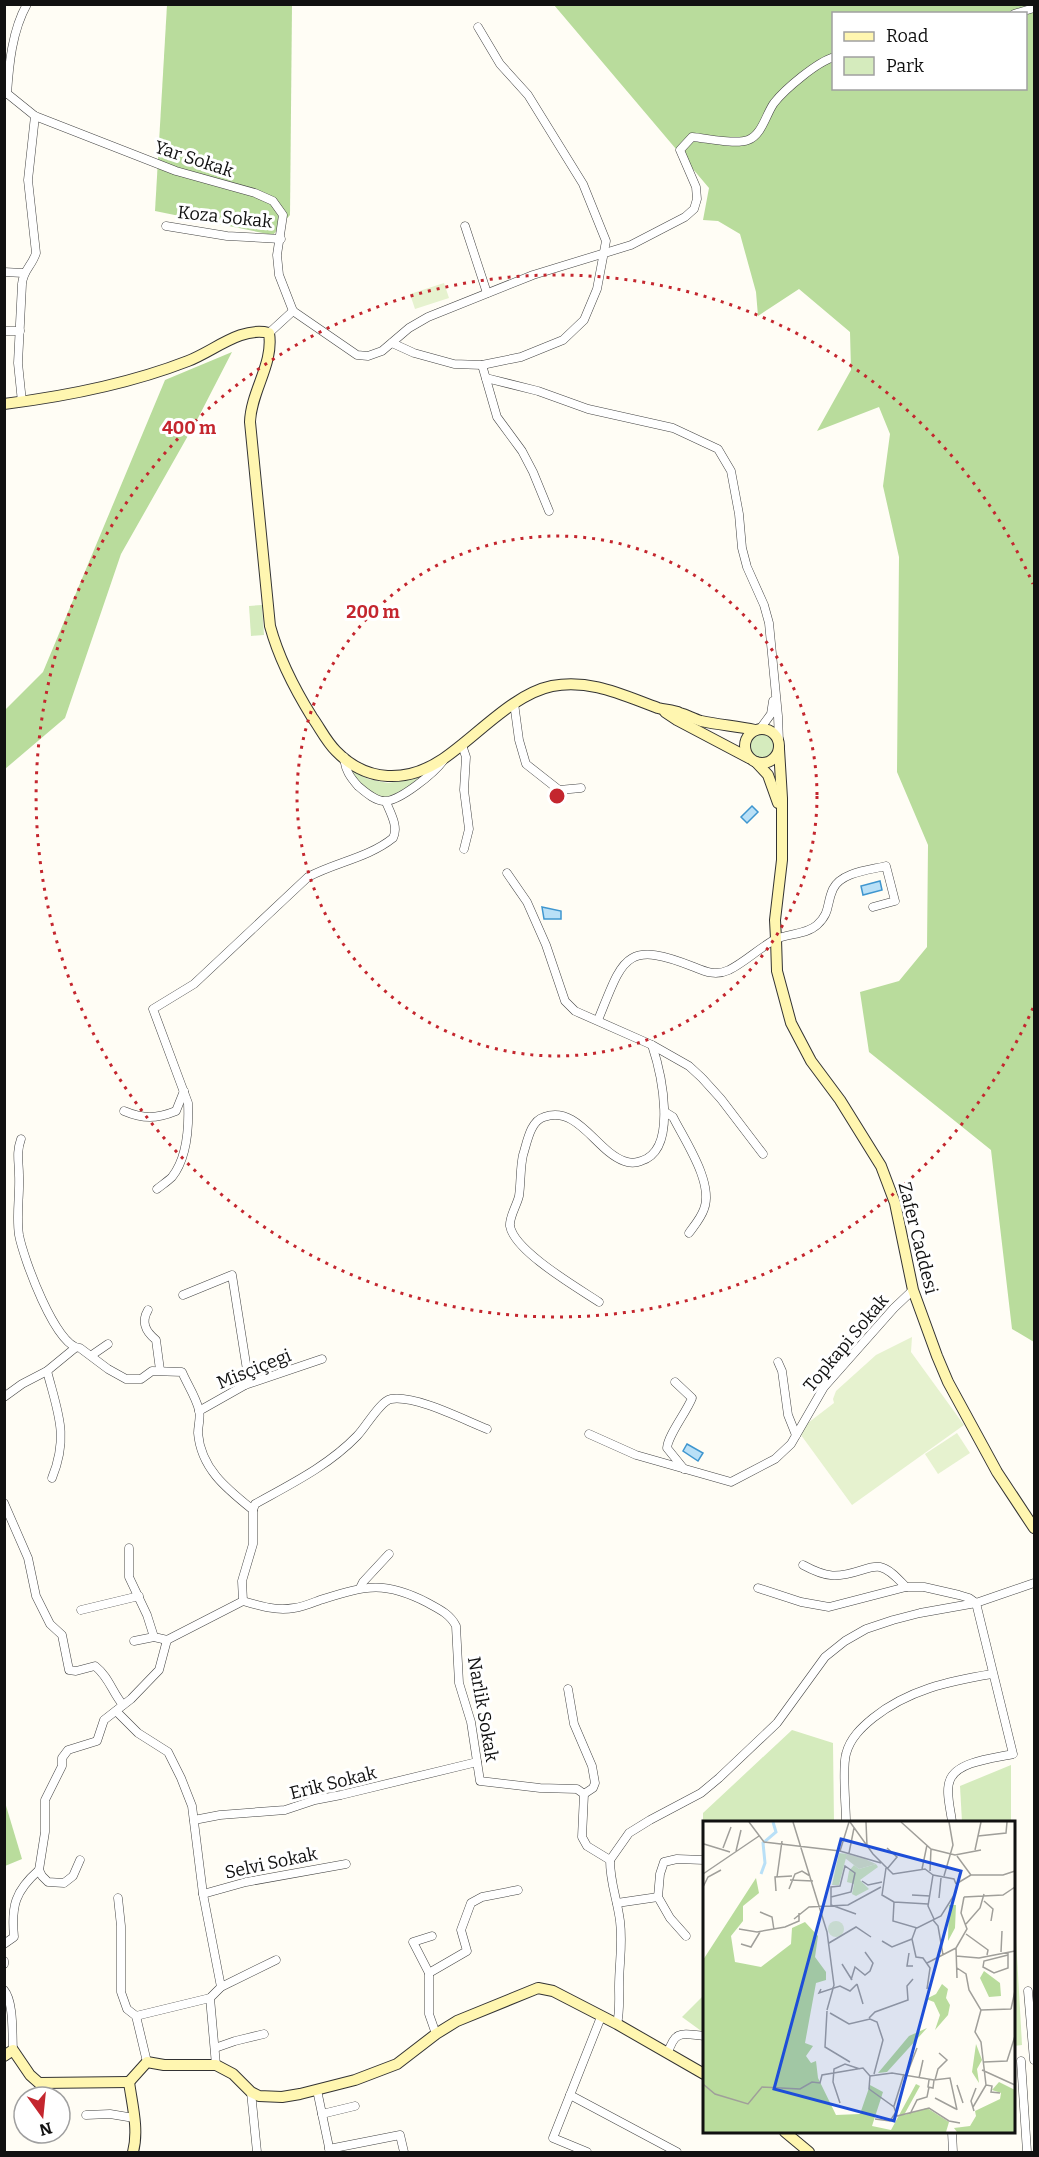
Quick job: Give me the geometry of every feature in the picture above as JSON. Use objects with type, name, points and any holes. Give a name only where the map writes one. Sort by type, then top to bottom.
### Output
[{"type":"street","points":[[6,92],[15,34],[27,4]]},
{"type":"street","points":[[392,343],[414,353],[454,364],[482,365],[521,357],[563,340],[584,320],[597,289],[606,241],[583,184],[528,95],[500,64],[478,27]]},
{"type":"street","points":[[269,333],[293,311],[357,355],[368,356],[382,351],[409,328],[428,317],[487,293],[660,232],[686,217],[694,209],[697,199],[696,188],[680,150],[684,143],[692,137],[748,140],[756,135],[774,102],[805,74],[832,58]]},
{"type":"street","name":"Yar Sokak","points":[[6,92],[35,116],[176,171],[255,193],[273,201],[284,215],[277,255],[279,275],[293,311]]},
{"type":"street","points":[[22,402],[18,363],[23,273],[34,260],[36,253],[28,180],[35,116]]},
{"type":"street","name":"Koza Sokak","points":[[166,226],[227,236],[281,239]]},
{"type":"street","points":[[465,226],[487,293]]},
{"type":"street","points":[[4,272],[23,273]]},
{"type":"street","points":[[4,404],[65,396],[122,383],[187,361],[244,333],[258,330],[269,333]]},
{"type":"street","points":[[4,331],[20,331]]},
{"type":"street","points":[[269,333],[269,353],[250,407],[250,422],[270,626],[277,652],[299,696],[328,741],[344,757],[365,771],[382,776],[420,772],[447,756],[533,691],[577,684],[609,689],[660,709],[680,712],[700,721],[758,729],[771,731],[779,746],[775,757],[769,761],[753,760],[746,753],[747,738],[758,729],[771,714],[774,691],[769,623],[742,548],[739,514],[731,471],[718,449],[673,428],[588,409],[538,391],[486,378]]},
{"type":"street","points":[[482,365],[497,417],[522,451],[549,511]]},
{"type":"street","name":"Zafer Caddesi","points":[[774,691],[782,780],[782,860],[775,920],[777,971],[791,1023],[811,1061],[840,1100],[881,1166],[896,1203],[913,1290],[948,1382],[997,1472],[1035,1528]]},
{"type":"street","points":[[514,704],[519,740],[526,764],[559,790],[581,788]]},
{"type":"street","name":"Zafer Caddesi","points":[[660,709],[753,760],[768,775],[781,812]]},
{"type":"street","points":[[462,745],[466,757],[464,790],[469,829],[464,849]]},
{"type":"street","points":[[344,757],[345,769],[358,785],[371,797],[386,802],[396,798],[436,770],[447,756]]},
{"type":"street","points":[[157,1189],[172,1176],[179,1163],[189,1117],[184,1091],[153,1009],[194,984],[308,877],[324,868],[371,853],[393,838],[396,834],[386,802]]},
{"type":"street","points":[[598,1020],[616,976],[628,960],[639,954],[676,960],[716,974],[744,961],[776,939],[815,927],[828,914],[834,887],[842,880],[854,874],[886,866],[895,901],[873,907]]},
{"type":"street","points":[[507,873],[527,902],[546,945],[565,1001],[575,1011],[676,1057],[702,1078],[763,1154]]},
{"type":"street","points":[[599,1302],[539,1261],[522,1247],[512,1232],[510,1224],[518,1197],[523,1158],[533,1125],[541,1117],[561,1115],[573,1120],[625,1162],[637,1162],[652,1156],[659,1148],[664,1112],[658,1065],[652,1045]]},
{"type":"street","points":[[123,1111],[140,1118],[163,1116],[176,1111],[184,1091]]},
{"type":"street","points":[[664,1112],[673,1117],[703,1176],[706,1192],[704,1209],[688,1233]]},
{"type":"street","points":[[21,1139],[17,1151],[20,1177],[18,1186],[19,1235],[45,1308],[58,1332],[75,1348]]},
{"type":"street","points":[[183,1295],[232,1275],[248,1370],[245,1385]]},
{"type":"street","name":"Topkapi Sokak","points":[[589,1434],[636,1455],[731,1482],[775,1459],[791,1443],[824,1387],[886,1316],[913,1290]]},
{"type":"street","points":[[148,1310],[144,1322],[147,1333],[156,1340],[160,1370]]},
{"type":"street","points":[[92,1355],[108,1344]]},
{"type":"street","points":[[4,1397],[46,1371],[75,1348],[81,1348],[108,1369],[126,1379],[141,1379],[152,1371],[182,1372],[200,1411],[198,1434],[205,1459],[212,1473],[222,1486],[253,1510]]},
{"type":"street","name":"Misçiçegi","points":[[200,1411],[245,1385],[322,1359]]},
{"type":"street","points":[[778,1362],[782,1371],[788,1415],[796,1435]]},
{"type":"street","points":[[46,1371],[56,1402],[61,1435],[61,1452],[52,1478]]},
{"type":"street","points":[[675,1382],[692,1398],[677,1428],[668,1440],[667,1448],[685,1470]]},
{"type":"street","points":[[134,1641],[154,1637],[167,1640],[239,1602],[242,1581],[253,1544],[255,1504],[336,1456],[359,1434],[385,1401],[407,1400],[439,1409],[487,1429]]},
{"type":"street","points":[[4,1503],[28,1558],[36,1596],[50,1624],[62,1635],[69,1670],[76,1671],[95,1666],[108,1679],[120,1708],[138,1733],[168,1752],[181,1778],[192,1806],[203,1894],[221,1987]]},
{"type":"street","points":[[129,1548],[129,1577],[139,1596],[154,1637]]},
{"type":"street","points":[[360,1588],[389,1554]]},
{"type":"street","points":[[804,1565],[826,1576],[840,1576],[870,1567],[879,1567],[887,1570],[906,1587]]},
{"type":"street","points":[[587,2152],[553,2138],[570,2095],[609,2021],[620,2010],[619,1986],[622,1953],[617,1904],[610,1880],[610,1860],[629,1833],[701,1793],[719,1778],[777,1723],[825,1657],[844,1641],[866,1629],[893,1620],[920,1613],[961,1608],[1035,1583]]},
{"type":"street","name":"Narlik Sokak","points":[[239,1602],[267,1608],[294,1608],[360,1588],[378,1587],[393,1589],[446,1613],[453,1618],[456,1626],[459,1683],[471,1722],[480,1781],[540,1788],[577,1789],[584,1794]]},
{"type":"street","points":[[758,1588],[801,1602],[829,1607],[906,1587],[924,1587],[969,1598],[976,1603],[1013,1754],[964,1766],[954,1774],[950,1780],[949,1790],[952,1821]]},
{"type":"street","points":[[81,1610],[139,1596]]},
{"type":"street","points":[[4,1944],[14,1937],[12,1918],[17,1893],[39,1870],[45,1832],[45,1800],[62,1766],[62,1758],[68,1750],[97,1741],[104,1720],[120,1708],[159,1670],[167,1640]]},
{"type":"street","points":[[846,1821],[846,1754],[860,1729],[886,1708],[926,1688],[992,1674]]},
{"type":"street","points":[[568,1689],[574,1724],[592,1766],[595,1783],[593,1788],[584,1794],[582,1837],[587,1846],[610,1860]]},
{"type":"street","name":"Erik Sokak","points":[[194,1820],[220,1815],[285,1810],[315,1800],[341,1796],[477,1762]]},
{"type":"street","points":[[686,1936],[670,1918],[658,1898],[660,1874],[664,1862],[677,1859],[703,1860]]},
{"type":"street","points":[[39,1870],[48,1882],[64,1883],[72,1876],[80,1860]]},
{"type":"street","name":"Selvi Sokak","points":[[203,1894],[246,1882],[346,1863]]},
{"type":"street","points":[[429,1973],[467,1951],[461,1930],[471,1903],[482,1898],[518,1890]]},
{"type":"street","points":[[118,1898],[121,1926],[119,1977],[121,1992],[127,2009],[136,2016],[147,2061]]},
{"type":"street","points":[[617,1904],[658,1898]]},
{"type":"street","points":[[432,1936],[413,1942],[429,1973],[429,2014],[435,2034]]},
{"type":"street","points":[[136,2016],[210,1998],[221,1987],[276,1960]]},
{"type":"street","points":[[147,2061],[164,2065],[216,2065],[233,2074],[251,2092],[267,2097],[291,2096],[355,2080],[397,2064],[435,2034],[457,2021],[538,1988],[554,1991],[703,2073]]},
{"type":"street","points":[[4,1990],[8,1994],[12,2018],[9,2053],[39,2083],[129,2082]]},
{"type":"street","points":[[1027,2152],[1017,2062],[1034,2060],[1028,1991]]},
{"type":"street","points":[[210,1998],[216,2065]]},
{"type":"street","points":[[215,2048],[235,2040],[264,2034]]},
{"type":"street","points":[[668,2053],[672,2040],[676,2036],[682,2034],[703,2036]]},
{"type":"street","points":[[133,2152],[134,2118],[129,2082],[147,2061]]},
{"type":"street","points":[[317,2090],[329,2151],[400,2135],[404,2152]]},
{"type":"street","points":[[251,2092],[257,2152]]},
{"type":"street","points":[[570,2095],[677,2152]]},
{"type":"street","points":[[322,2114],[355,2106]]},
{"type":"street","points":[[86,2115],[134,2118]]},
{"type":"street","points":[[786,2133],[809,2152]]},
{"type":"street","points":[[952,2133],[952,2152]]},
{"type":"green space","points":[[167,5],[292,5],[290,215],[273,235],[155,211]]},
{"type":"green space","points":[[554,5],[1034,5],[1034,1342],[1012,1329],[991,1150],[869,1052],[860,992],[899,981],[927,947],[928,845],[897,772],[899,557],[883,486],[890,434],[879,407],[817,431],[851,370],[850,332],[799,289],[758,316],[756,292],[740,234],[718,221],[703,220],[709,188]]},
{"type":"green space","points":[[444,283],[449,298],[415,309],[410,294]]},
{"type":"green space","points":[[232,352],[198,418],[121,554],[65,718],[5,769],[5,710],[43,672],[165,380]]},
{"type":"green space","points":[[262,605],[264,635],[251,636],[249,606]]},
{"type":"green space","points":[[762,733],[771,737],[775,746],[771,755],[762,759],[753,755],[749,746],[753,737]]},
{"type":"green space","points":[[348,768],[368,779],[388,783],[423,777],[400,791],[382,797],[366,790]]},
{"type":"green space","points":[[912,1337],[911,1352],[964,1425],[852,1505],[801,1435],[804,1426],[834,1403],[836,1391],[876,1355]]},
{"type":"green space","points":[[957,1433],[970,1453],[938,1474],[925,1454]]},
{"type":"green space","points":[[792,1730],[833,1743],[834,1821],[703,1821],[703,1813]]},
{"type":"green space","points":[[1011,1765],[1011,1821],[962,1821],[960,1786]]},
{"type":"green space","points":[[4,1799],[22,1859],[5,1866],[4,1866]]},
{"type":"green space","points":[[1015,1921],[1022,2045],[1015,2046]]},
{"type":"green space","points":[[703,1996],[703,2032],[682,2017]]},
{"type":"water","points":[[752,806],[758,812],[747,823],[741,817]]},
{"type":"water","points":[[880,881],[882,890],[863,895],[861,886]]},
{"type":"water","points":[[542,907],[561,911],[561,919],[544,919]]},
{"type":"water","points":[[687,1444],[703,1453],[698,1461],[683,1451]]}]
